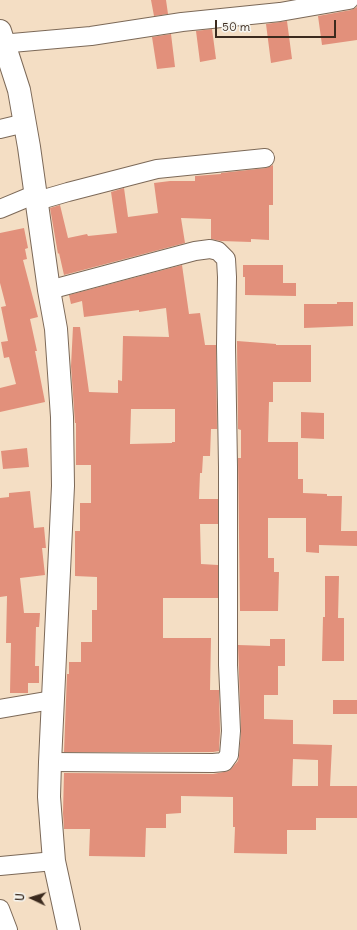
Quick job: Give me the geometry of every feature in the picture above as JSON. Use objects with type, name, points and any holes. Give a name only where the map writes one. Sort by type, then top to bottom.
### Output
[{"type":"street","points":[[69,930],[54,861],[49,797],[52,700],[63,486],[62,416],[56,329],[19,90],[2,39],[91,36],[182,22],[280,12],[349,0]]},
{"type":"street","points":[[0,130],[25,123]]},
{"type":"street","points":[[0,209],[36,198],[68,192],[157,169],[264,158]]},
{"type":"street","points":[[49,290],[195,251],[210,249],[218,251],[226,259],[228,665],[231,732],[229,755],[224,762],[50,762]]},
{"type":"street","points":[[0,709],[52,700]]},
{"type":"street","points":[[0,866],[54,861]]},
{"type":"street","points":[[0,909],[8,930]]},
{"type":"building","points":[[151,0],[166,0],[168,14],[154,16]]},
{"type":"building","points":[[357,7],[357,40],[322,45],[318,16],[351,10]]},
{"type":"building","points":[[287,21],[292,59],[271,63],[266,24]]},
{"type":"building","points":[[212,29],[216,59],[200,62],[196,31]]},
{"type":"building","points":[[171,34],[175,67],[157,69],[152,37]]},
{"type":"building","points":[[273,165],[273,205],[269,205],[269,240],[251,239],[251,242],[221,241],[211,239],[211,219],[181,218],[185,243],[64,275],[59,253],[58,254],[50,208],[60,205],[68,238],[87,234],[88,236],[117,233],[111,192],[124,188],[128,217],[158,213],[154,183],[170,181],[195,181],[195,176],[266,168]]},
{"type":"building","points":[[24,228],[28,248],[25,249],[27,259],[23,260],[38,317],[30,319],[45,402],[0,412],[0,388],[16,384],[9,357],[4,358],[1,342],[8,341],[1,307],[6,306],[0,283],[0,233]]},
{"type":"building","points":[[182,265],[189,314],[200,313],[205,345],[216,345],[217,429],[211,429],[210,456],[203,456],[202,473],[200,473],[199,499],[218,499],[218,524],[200,524],[201,564],[218,565],[218,598],[163,598],[163,638],[211,638],[210,690],[219,690],[219,751],[64,752],[67,674],[69,674],[69,662],[81,662],[81,642],[92,642],[92,610],[97,610],[97,577],[75,576],[75,531],[80,531],[80,503],[91,503],[91,465],[76,465],[76,423],[71,366],[73,327],[80,327],[89,392],[118,393],[118,380],[122,381],[123,336],[169,337],[166,308],[84,317],[82,301],[71,304],[69,295]],"holes":[[[131,409],[175,409],[175,442],[130,444]]]},
{"type":"building","points":[[243,265],[283,265],[283,283],[296,283],[296,296],[245,295]]},
{"type":"building","points":[[337,302],[353,302],[353,326],[304,328],[304,304],[337,304]]},
{"type":"building","points":[[237,341],[276,345],[311,345],[311,382],[273,382],[273,402],[269,402],[268,442],[298,442],[298,479],[303,479],[303,493],[342,496],[341,531],[357,531],[357,546],[319,545],[319,553],[306,552],[306,518],[268,518],[268,558],[274,558],[274,572],[279,572],[278,611],[240,611],[238,458],[241,458],[241,430],[238,429]]},
{"type":"building","points":[[301,412],[324,413],[324,439],[301,438]]},
{"type":"building","points":[[27,448],[29,467],[3,469],[1,451]]},
{"type":"building","points":[[30,491],[34,528],[44,527],[46,548],[42,548],[45,575],[20,578],[24,613],[40,613],[39,627],[36,627],[35,666],[39,666],[39,683],[28,683],[28,693],[10,693],[11,643],[6,643],[7,596],[0,597],[0,498],[9,497],[9,493]]},
{"type":"building","points":[[325,576],[339,576],[338,618],[344,618],[344,661],[322,661],[323,617],[325,617]]},
{"type":"building","points":[[270,639],[285,639],[285,666],[278,666],[278,695],[264,695],[264,719],[293,720],[293,744],[332,745],[330,786],[357,786],[357,818],[316,818],[316,830],[287,830],[287,854],[234,853],[235,827],[233,827],[233,797],[181,796],[181,813],[166,814],[166,828],[146,828],[145,857],[89,856],[90,829],[64,829],[64,773],[213,774],[229,771],[238,761],[241,732],[238,645],[270,646]],"holes":[[[293,759],[318,760],[318,786],[292,786]]]},
{"type":"building","points":[[333,700],[357,700],[357,714],[333,714]]}]
